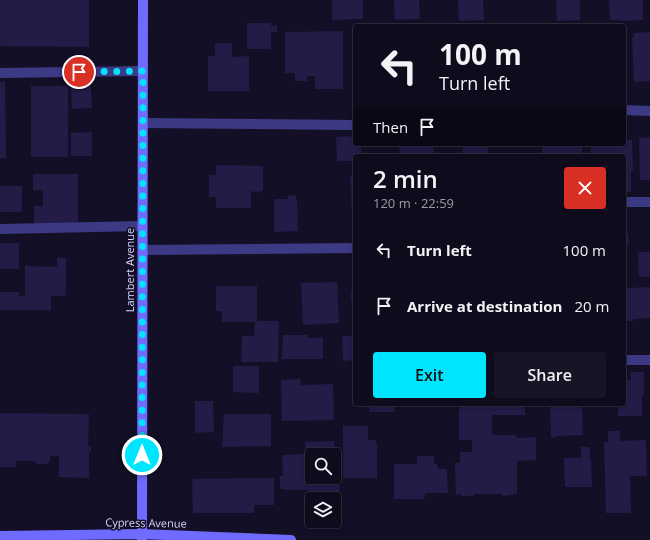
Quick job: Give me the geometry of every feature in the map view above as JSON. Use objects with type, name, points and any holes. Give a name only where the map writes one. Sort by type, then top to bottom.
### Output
[{"type":"street","name":"Lambert Avenue","points":[[142,537],[143,0]]},
{"type":"street","name":"Cypress Avenue","points":[[0,536],[291,540]]},
{"type":"lane","points":[[0,73],[143,71]]},
{"type":"lane","points":[[626,110],[650,111]]},
{"type":"lane","points":[[143,123],[353,125]]},
{"type":"lane","points":[[626,202],[650,202]]},
{"type":"lane","points":[[0,229],[142,226]]},
{"type":"lane","points":[[142,250],[353,248]]},
{"type":"lane","points":[[626,360],[650,360]]},
{"type":"building","points":[[0,0],[89,0],[89,47],[0,46]]},
{"type":"building","points":[[332,0],[363,0],[363,19],[332,20]]},
{"type":"building","points":[[394,0],[419,0],[420,19],[395,20]]},
{"type":"building","points":[[458,0],[483,0],[484,20],[459,21]]},
{"type":"building","points":[[556,0],[580,0],[580,20],[557,21]]},
{"type":"building","points":[[609,0],[643,0],[643,20],[610,20]]},
{"type":"building","points":[[247,23],[271,23],[271,26],[277,26],[277,32],[271,32],[271,49],[247,49]]},
{"type":"building","points":[[343,31],[343,89],[315,89],[315,76],[307,76],[307,81],[295,81],[295,73],[285,73],[285,32]]},
{"type":"building","points":[[650,32],[650,81],[634,82],[632,37],[634,37],[634,33]]},
{"type":"building","points":[[215,43],[232,43],[232,57],[249,56],[249,91],[208,91],[208,56],[215,56]]},
{"type":"building","points":[[0,82],[5,82],[6,158],[0,158]]},
{"type":"building","points":[[31,86],[68,86],[68,157],[31,157]]},
{"type":"building","points":[[91,86],[92,108],[72,109],[71,87]]},
{"type":"building","points":[[92,132],[92,156],[71,156],[71,133]]},
{"type":"building","points":[[353,136],[353,146],[361,146],[361,154],[353,154],[353,161],[337,161],[336,137]]},
{"type":"building","points":[[650,137],[650,180],[640,180],[639,138]]},
{"type":"building","points":[[626,140],[632,140],[633,171],[631,171],[631,192],[626,192],[626,154],[591,154],[591,146],[626,146]]},
{"type":"building","points":[[399,146],[433,146],[434,154],[400,154]]},
{"type":"building","points":[[463,146],[488,146],[488,154],[463,154]]},
{"type":"building","points":[[542,146],[582,146],[582,154],[542,154]]},
{"type":"building","points":[[216,165],[263,166],[263,191],[260,191],[260,193],[251,191],[251,208],[216,208],[216,197],[209,197],[209,175],[216,175]]},
{"type":"building","points":[[33,174],[78,174],[78,224],[34,224],[34,206],[43,206],[43,190],[33,190]]},
{"type":"building","points":[[350,175],[353,176],[353,218],[352,218]]},
{"type":"building","points":[[0,186],[22,186],[22,212],[0,212]]},
{"type":"building","points":[[296,195],[298,231],[274,232],[274,199],[288,199],[288,196]]},
{"type":"building","points":[[626,233],[628,233],[629,244],[626,244]]},
{"type":"building","points":[[0,243],[19,243],[19,269],[0,269]]},
{"type":"building","points":[[638,252],[650,252],[650,277],[639,277]]},
{"type":"building","points":[[57,258],[66,258],[66,288],[65,296],[51,296],[51,310],[0,310],[0,292],[19,292],[19,296],[25,296],[25,266],[57,267]]},
{"type":"building","points":[[626,270],[627,288],[650,287],[650,318],[633,319],[633,321],[626,321]]},
{"type":"building","points":[[337,282],[339,323],[303,325],[301,283]]},
{"type":"building","points":[[216,286],[257,286],[257,321],[279,321],[278,362],[241,362],[242,336],[254,336],[255,322],[222,322],[222,311],[216,311]]},
{"type":"building","points":[[351,290],[353,290],[353,302],[351,302]]},
{"type":"building","points":[[283,335],[308,335],[308,338],[323,338],[323,359],[282,359]]},
{"type":"building","points":[[342,336],[353,336],[353,360],[343,361]]},
{"type":"building","points":[[233,366],[259,366],[259,393],[233,392]]},
{"type":"building","points":[[630,372],[644,372],[642,416],[618,416],[618,406],[626,406],[626,380],[631,380]]},
{"type":"building","points":[[300,379],[301,385],[333,384],[334,420],[282,421],[281,380]]},
{"type":"building","points":[[195,401],[213,401],[214,432],[195,433]]},
{"type":"building","points":[[369,406],[395,406],[395,412],[369,412]]},
{"type":"building","points":[[459,406],[525,406],[525,415],[492,415],[492,435],[516,435],[517,438],[536,437],[536,460],[517,461],[517,494],[503,496],[501,494],[474,494],[473,496],[461,496],[461,494],[456,495],[455,463],[460,463],[460,452],[472,452],[472,440],[459,440]]},
{"type":"building","points":[[550,406],[582,406],[583,435],[557,436],[551,438]]},
{"type":"building","points":[[0,413],[89,414],[88,446],[91,446],[91,452],[89,452],[89,478],[59,477],[59,456],[50,456],[50,461],[46,464],[37,464],[33,461],[16,461],[16,467],[0,467]]},
{"type":"building","points":[[224,414],[271,414],[271,446],[222,447]]},
{"type":"building","points":[[343,426],[368,426],[368,440],[376,440],[377,444],[377,478],[343,478]]},
{"type":"building","points":[[608,431],[620,431],[620,441],[646,440],[647,476],[630,476],[631,513],[606,513],[604,442],[608,442]]},
{"type":"building","points":[[334,441],[334,448],[305,448],[305,442]]},
{"type":"building","points":[[581,447],[590,447],[592,487],[565,487],[564,458],[581,458]]},
{"type":"building","points":[[305,454],[305,484],[339,484],[339,492],[309,492],[309,490],[280,489],[280,476],[283,476],[282,455]]},
{"type":"building","points":[[417,456],[434,456],[434,464],[437,464],[438,469],[447,469],[448,493],[425,493],[424,499],[394,499],[394,464],[417,464]]},
{"type":"building","points":[[274,478],[274,505],[254,505],[254,513],[193,513],[193,479]]},
{"type":"route","points":[[79,72],[143,71],[142,455]]}]
